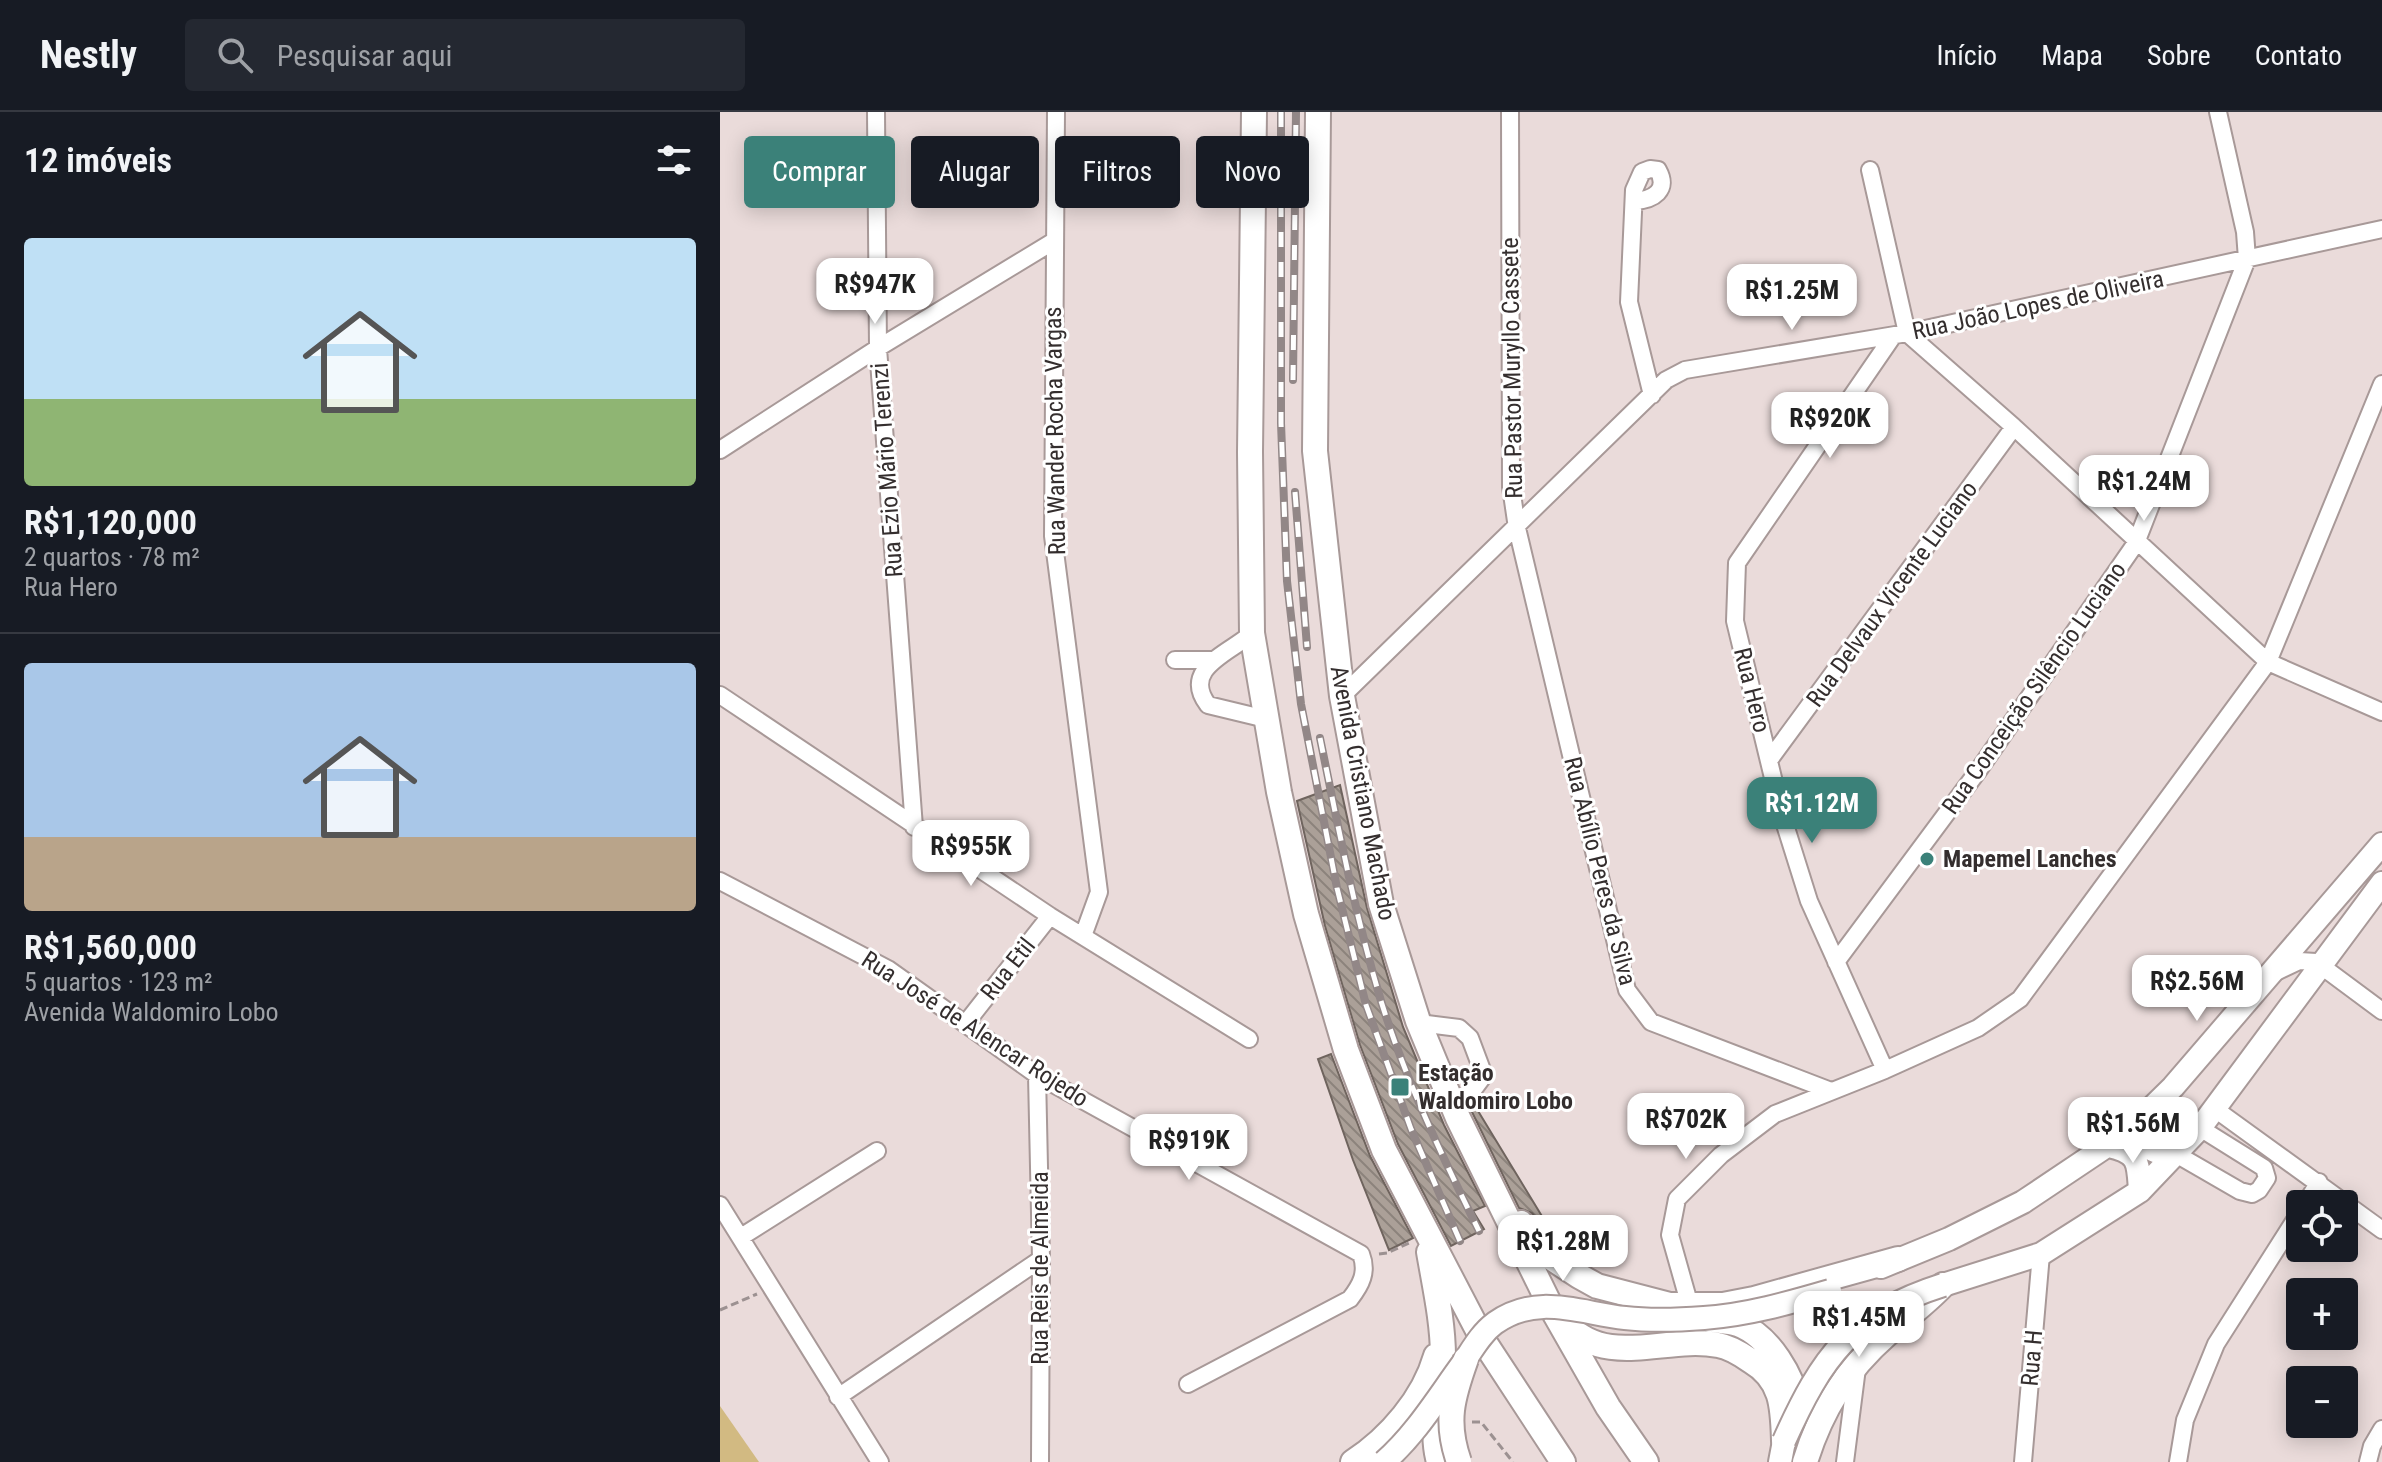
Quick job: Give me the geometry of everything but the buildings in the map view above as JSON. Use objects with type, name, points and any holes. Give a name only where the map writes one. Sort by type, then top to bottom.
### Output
[{"type":"highway","points":[[1254,112],[1250,452],[1252,633],[1266,719],[1306,914],[1346,1050],[1384,1150],[1483,1340],[1563,1462]]},
{"type":"highway","name":"Avenida Cristiano Machado","points":[[1318,112],[1315,451],[1342,696],[1381,904],[1419,1023],[1456,1113],[1551,1307],[1608,1407],[1646,1462]]},
{"type":"highway","points":[[1495,1191],[1547,1255],[1579,1276],[1597,1286],[1740,1324],[1767,1345],[1788,1373],[1800,1413],[1787,1455]]},
{"type":"highway","points":[[1426,1234],[1442,1334],[1443,1360],[1435,1447],[1439,1462]]},
{"type":"highway","points":[[1697,1312],[1898,1259]]},
{"type":"highway","points":[[1805,1462],[1832,1395],[1857,1363],[1922,1308],[1943,1285]]},
{"type":"highway","points":[[1551,1307],[1576,1335],[1594,1345],[1618,1349],[1692,1343],[1720,1345],[1740,1354],[1759,1366],[1782,1398],[1787,1455]]},
{"type":"highway","points":[[1353,1462],[1367,1453],[1417,1398],[1432,1370],[1442,1334]]},
{"type":"highway","points":[[1459,1462],[1449,1421],[1455,1389],[1466,1359]]},
{"type":"main road","points":[[1384,1462],[1415,1429],[1493,1324],[1517,1312],[1542,1306],[1565,1306],[1627,1319],[1775,1307],[1830,1291],[1949,1239],[2023,1202],[2109,1146],[2137,1123],[2173,1087],[2382,844]]},
{"type":"main road","points":[[1787,1455],[1798,1411],[1833,1352],[1863,1322],[1906,1297],[2041,1254],[2140,1191],[2215,1109],[2382,883]]},
{"type":"main road","points":[[2137,1123],[2148,1148],[2161,1154],[2176,1154]]},
{"type":"main road","points":[[2109,1146],[2125,1151],[2135,1159],[2140,1169],[2140,1191]]},
{"type":"street","name":"Rua Ezio Mário Terenzi","points":[[876,112],[878,348],[914,827]]},
{"type":"street","name":"Rua Wander Rocha Vargas","points":[[1056,112],[1053,536],[1099,892],[1083,936]]},
{"type":"street","name":"Rua Pastor Muryllo Cassete","points":[[1510,112],[1511,487],[1517,528]]},
{"type":"street","points":[[2218,112],[2245,232],[2247,259]]},
{"type":"street","points":[[1870,170],[1900,335],[2014,427],[2268,662],[2382,712]]},
{"type":"street","points":[[1634,201],[1629,302],[1652,395]]},
{"type":"street","name":"Rua João Lopes de Oliveira","points":[[1342,696],[1666,380],[1685,370],[1900,335],[2382,229]]},
{"type":"street","points":[[720,450],[878,348],[1054,241]]},
{"type":"street","name":"Rua Conceição Silêncio Luciano","points":[[1836,962],[1978,771],[2136,543],[2247,259]]},
{"type":"street","name":"Rua Hero","points":[[1885,1070],[1809,901],[1782,815],[1735,621],[1737,563],[1900,335]]},
{"type":"street","points":[[1697,1312],[1670,1235],[1677,1199],[1721,1155],[1775,1114],[1978,1028],[2020,999],[2268,662],[2382,384]]},
{"type":"street","name":"Rua Delvaux Vicente Luciano","points":[[1770,759],[2014,427]]},
{"type":"street","name":"Rua Abílio Peres da Silva","points":[[1517,528],[1627,990],[1651,1022],[1831,1091]]},
{"type":"street","points":[[1252,633],[1212,660],[1200,679],[1200,690],[1208,705],[1266,719]]},
{"type":"street","points":[[1175,660],[1212,660]]},
{"type":"street","points":[[720,695],[1050,916],[1249,1039]]},
{"type":"street","name":"Rua José de Alencar Rojedo","points":[[720,881],[888,969],[1037,1075],[1361,1254]]},
{"type":"street","name":"Rua Etil","points":[[966,1023],[1050,916]]},
{"type":"street","points":[[2256,989],[2294,962],[2308,960],[2320,965],[2382,1011]]},
{"type":"street","points":[[1419,1023],[1459,1028],[1470,1038],[1482,1078],[1456,1113]]},
{"type":"street","name":"Rua Reis de Almeida","points":[[1037,1075],[1041,1259],[1040,1462]]},
{"type":"street","points":[[2215,1109],[2382,1230]]},
{"type":"street","points":[[2176,1154],[2240,1191],[2252,1194],[2259,1190],[2267,1178],[2264,1168],[2200,1128]]},
{"type":"street","points":[[741,1237],[877,1151]]},
{"type":"street","points":[[2314,1190],[2319,1182]]},
{"type":"street","points":[[720,1205],[880,1462]]},
{"type":"street","points":[[2178,1462],[2185,1420],[2216,1344],[2286,1234]]},
{"type":"street","points":[[1188,1384],[1350,1299],[1360,1287],[1364,1274],[1361,1254]]},
{"type":"street","name":"Rua H","points":[[2023,1462],[2041,1254]]},
{"type":"street","points":[[838,1397],[1041,1259]]},
{"type":"street","points":[[1845,1462],[1857,1363]]},
{"type":"street","points":[[2368,1462],[2372,1446],[2382,1429]]},
{"type":"path","points":[[1361,1254],[1387,1253],[1426,1234]]},
{"type":"path","points":[[720,1310],[772,1288]]},
{"type":"shaded area","points":[[720,1406],[759,1462],[720,1462]]},
{"type":"railway","points":[[1281,112],[1281,423],[1287,581],[1301,704],[1337,888],[1366,1005],[1411,1129],[1460,1241]]},
{"type":"railway","points":[[1293,380],[1296,112]]},
{"type":"railway","points":[[1295,492],[1307,647]]},
{"type":"railway","points":[[1320,738],[1355,903],[1381,1001],[1413,1089],[1479,1231]]},
{"type":"place","name":"Mapemel Lanches","points":[[1927,859]]},
{"type":"place","name":"Estação Waldomiro Lobo","points":[[1400,1087]]}]
